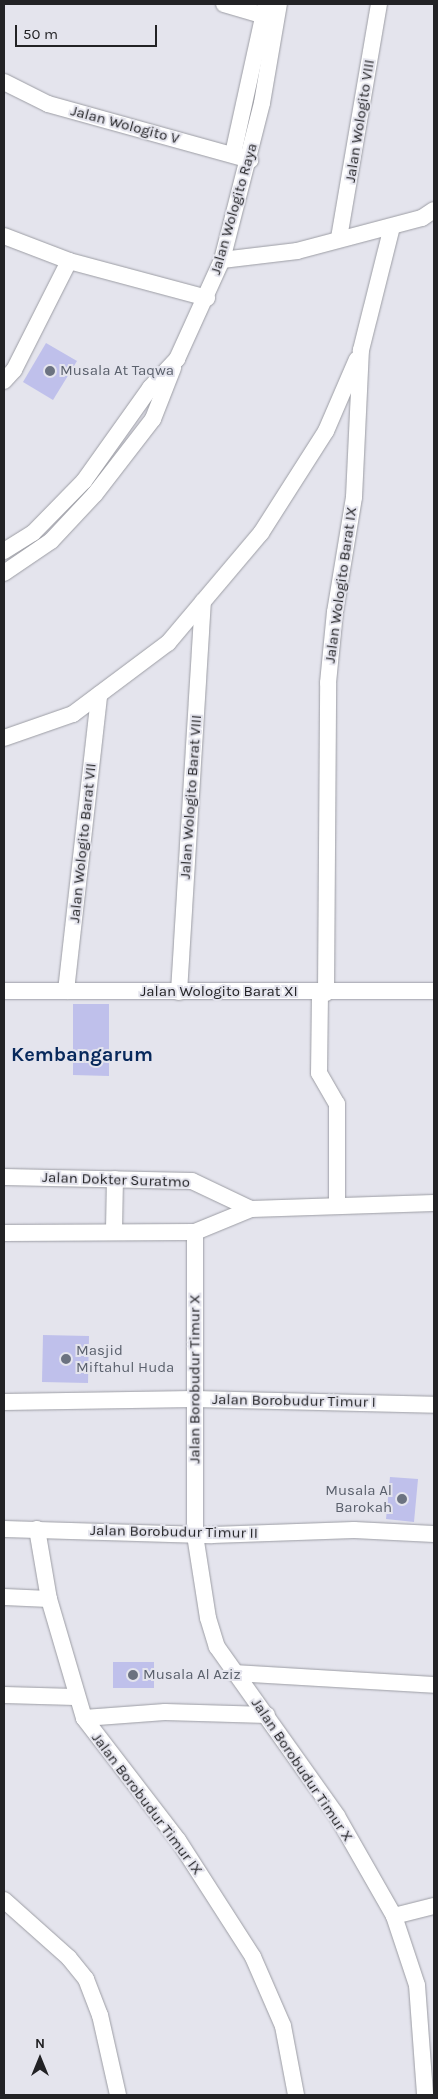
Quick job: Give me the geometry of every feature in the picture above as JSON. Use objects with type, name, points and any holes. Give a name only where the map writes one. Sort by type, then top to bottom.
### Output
[{"type":"street","points":[[224,4],[272,11],[233,154]]},
{"type":"street","name":"Jalan Wologito VIII","points":[[339,238],[379,4]]},
{"type":"street","name":"Jalan Wologito Raya","points":[[4,551],[33,533],[84,481],[150,388],[177,359],[207,298],[222,260],[250,160],[272,11]]},
{"type":"street","name":"Jalan Wologito V","points":[[4,82],[48,104],[250,160]]},
{"type":"street","points":[[222,260],[297,251],[339,238],[430,217]]},
{"type":"street","name":"Jalan Wologito Barat IX","points":[[337,1205],[337,1104],[319,1073],[323,993],[328,683],[335,612],[354,497],[361,350],[392,227]]},
{"type":"street","points":[[4,236],[69,261],[207,298]]},
{"type":"street","points":[[5,379],[69,261]]},
{"type":"street","points":[[4,738],[73,714],[168,643],[261,533],[326,431],[361,350]]},
{"type":"street","points":[[4,573],[51,541],[95,494],[153,419],[177,359]]},
{"type":"street","name":"Jalan Wologito Barat VIII","points":[[179,992],[203,602]]},
{"type":"street","name":"Jalan Wologito Barat VII","points":[[66,991],[99,695]]},
{"type":"street","name":"Jalan Wologito Barat XI","points":[[4,991],[323,993],[434,991]]},
{"type":"street","name":"Jalan Dokter Suratmo","points":[[4,1177],[192,1181],[252,1209]]},
{"type":"street","points":[[114,1230],[115,1179]]},
{"type":"street","name":"Jalan Dokter Suratmo","points":[[4,1233],[114,1230],[195,1232],[252,1209],[434,1203]]},
{"type":"street","name":"Jalan Borobudur Timur X","points":[[195,1232],[195,1535],[208,1618],[217,1647],[337,1816],[394,1916],[417,1985],[425,2095]]},
{"type":"street","name":"Jalan Borobudur Timur I","points":[[4,1402],[194,1399],[434,1404]]},
{"type":"street","name":"Jalan Borobudur Timur II","points":[[4,1529],[195,1535],[354,1530],[434,1534]]},
{"type":"street","name":"Jalan Borobudur Timur IX","points":[[37,1529],[49,1599],[75,1697],[84,1718],[178,1840],[253,1957],[283,2026],[296,2095]]},
{"type":"street","points":[[4,1598],[49,1599]]},
{"type":"street","points":[[234,1673],[434,1686]]},
{"type":"street","points":[[4,1695],[75,1697]]},
{"type":"street","points":[[84,1718],[165,1712],[267,1715]]},
{"type":"street","points":[[4,1900],[69,1958],[86,1979],[100,2015],[118,2095]]},
{"type":"street","points":[[394,1916],[434,1906]]},
{"type":"building","name":"Musala At Taqwa","points":[[46,343],[77,361],[53,400],[23,382]]},
{"type":"building","points":[[73,1004],[109,1004],[109,1076],[73,1075]]},
{"type":"building","name":"Masjid Miftahul Huda","points":[[43,1335],[89,1336],[88,1383],[42,1382]]},
{"type":"building","name":"Musala Al Barokah","points":[[390,1477],[418,1479],[414,1522],[386,1519]]},
{"type":"building","name":"Musala Al Aziz","points":[[113,1662],[154,1662],[154,1688],[113,1688]]},
{"type":"place","name":"Musala At Taqwa","points":[[50,371]]},
{"type":"place","name":"Masjid Miftahul Huda","points":[[66,1359]]},
{"type":"place","name":"Musala Al Barokah","points":[[402,1499]]},
{"type":"place","name":"Musala Al Aziz","points":[[133,1675]]},
{"type":"district","name":"Kembangarum","points":[[82,1054]]}]
